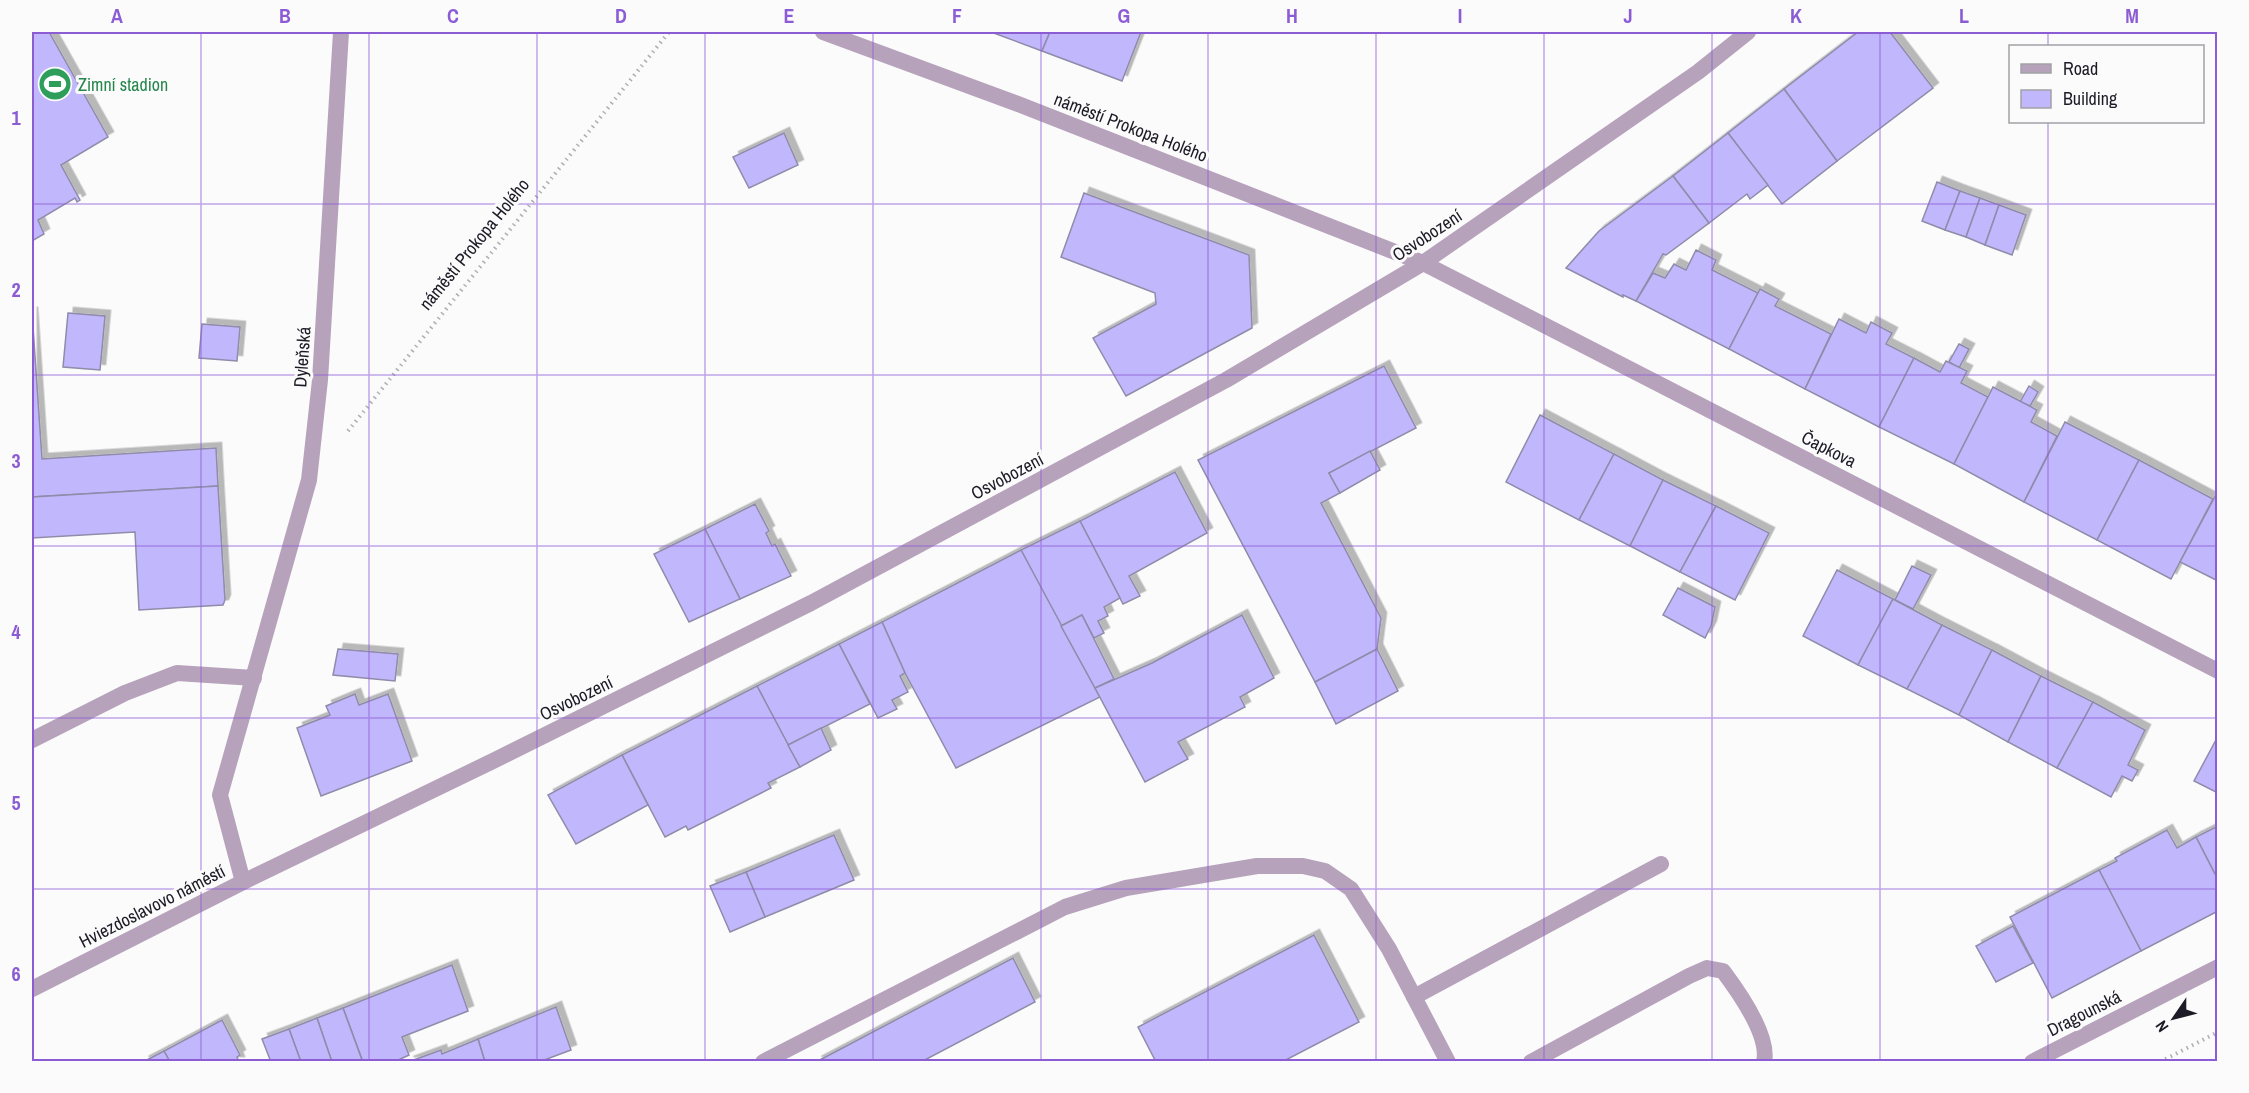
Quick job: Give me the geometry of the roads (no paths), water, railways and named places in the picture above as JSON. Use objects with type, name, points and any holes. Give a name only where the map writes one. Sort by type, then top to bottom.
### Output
[{"type":"street","name":"Dyleňská","points":[[254,678],[309,480],[320,380],[341,32]]},
{"type":"street","name":"náměstí Prokopa Holého","points":[[823,32],[1029,108],[1423,263]]},
{"type":"street","name":"Osvobození","points":[[243,882],[811,603],[1226,380],[1423,263],[1698,72],[1748,32]]},
{"type":"street","name":"Čapkova","points":[[1423,263],[2217,671]]},
{"type":"street","points":[[32,740],[125,693],[177,673],[254,678]]},
{"type":"street","name":"Hviezdoslavovo náměstí","points":[[32,990],[243,882],[220,795],[254,678]]},
{"type":"street","points":[[1414,997],[1661,864]]},
{"type":"street","points":[[763,1062],[1065,907],[1126,888],[1257,866],[1303,866],[1325,871],[1351,889],[1389,949],[1448,1062]]},
{"type":"street","name":"Dragounská","points":[[2032,1062],[2217,967]]},
{"type":"street","points":[[1531,1062],[1707,968],[1723,971],[1735,987],[1755,1021],[1766,1053],[1764,1062]]},
{"type":"place","name":"Zimní stadion","points":[[55,84]]}]
